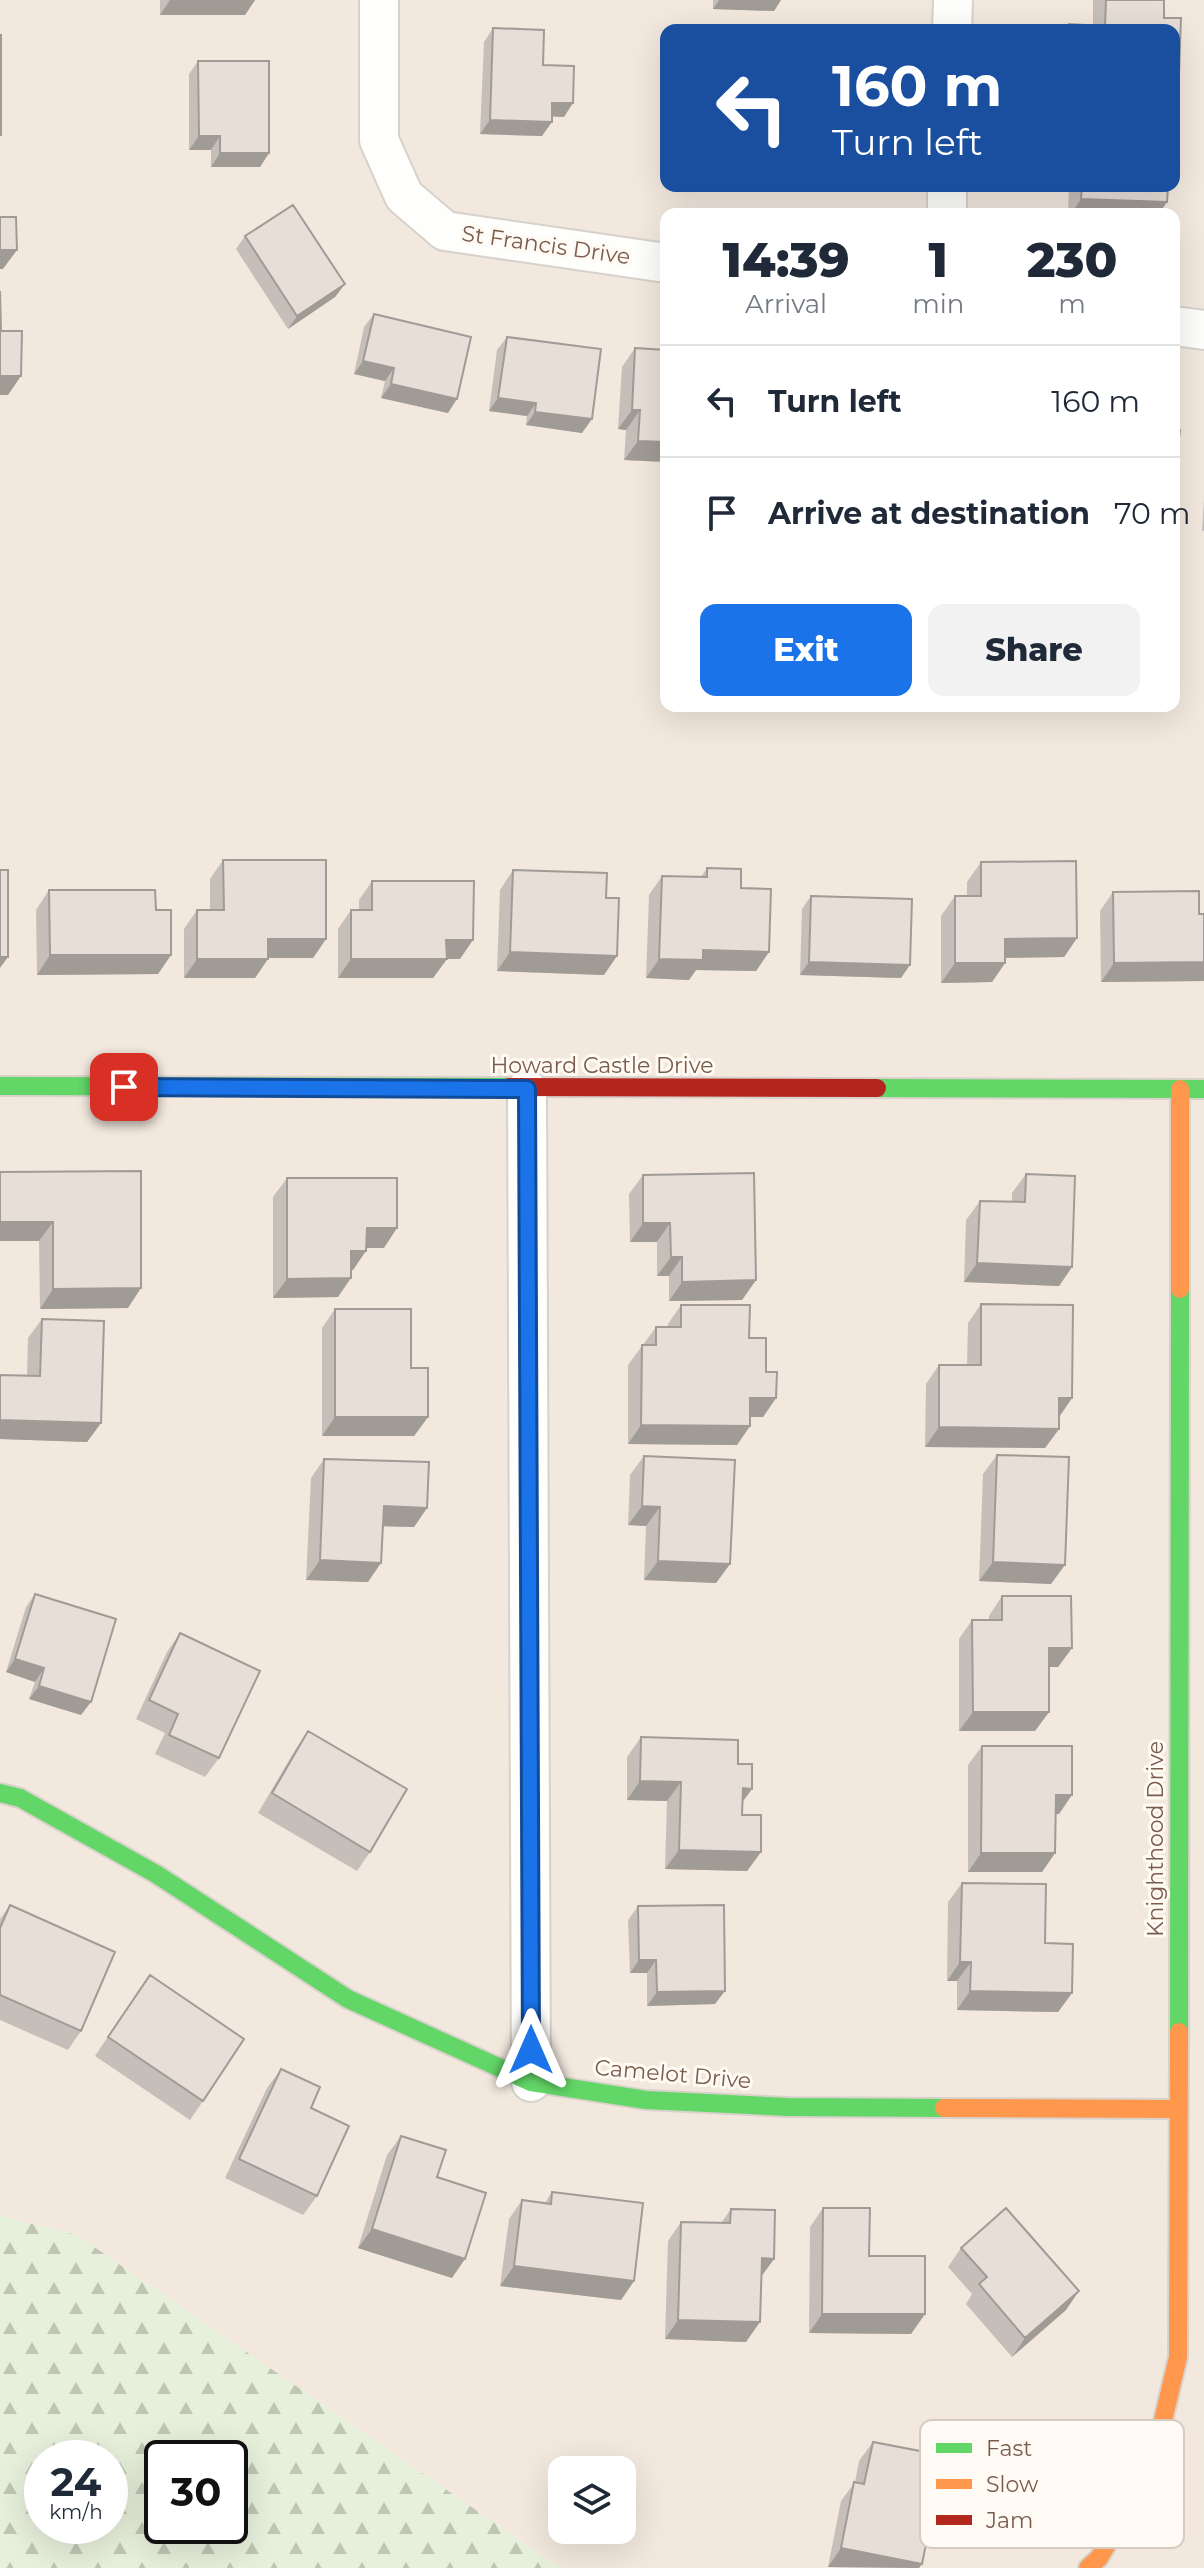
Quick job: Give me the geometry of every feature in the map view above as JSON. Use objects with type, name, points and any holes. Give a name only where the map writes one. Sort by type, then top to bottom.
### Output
[{"type":"street","name":"St Francis Drive","points":[[379,0],[379,140],[404,196],[445,231],[660,262]]},
{"type":"street","points":[[952,24],[953,0]]},
{"type":"street","points":[[1180,327],[1204,330]]},
{"type":"street","name":"Howard Castle Drive","points":[[0,1086],[1204,1089]]},
{"type":"street","points":[[527,1089],[531,2082]]},
{"type":"street","name":"Knighthood Drive","points":[[1163,2420],[1178,2357],[1180,1089]]},
{"type":"street","name":"Camelot Drive","points":[[0,1793],[20,1798],[156,1874],[348,1999],[531,2082],[646,2100],[788,2107],[1178,2109]]},
{"type":"street","name":"Knighthood Drive","points":[[1088,2568],[1105,2548]]},
{"type":"shaded area","points":[[0,0],[1204,0],[1204,2568],[560,2568],[77,2235],[0,2216]]},
{"type":"green space","points":[[0,2216],[77,2235],[560,2568],[0,2568]]},
{"type":"building","points":[[1106,0],[1164,0],[1164,18],[1181,18],[1180,46],[1180,24],[1105,24]]},
{"type":"building","points":[[493,28],[544,30],[543,65],[574,66],[573,103],[552,103],[552,122],[490,120]]},
{"type":"building","points":[[1,35],[1,135],[0,135]]},
{"type":"building","points":[[198,61],[269,61],[269,153],[220,153],[220,136],[199,136]]},
{"type":"building","points":[[1082,192],[1168,192],[1167,202],[1081,199]]},
{"type":"building","points":[[293,205],[345,284],[297,316],[245,236]]},
{"type":"building","points":[[0,217],[16,217],[17,250],[0,250]]},
{"type":"building","points":[[0,291],[1,331],[22,331],[21,376],[0,376]]},
{"type":"building","points":[[374,314],[471,337],[457,399],[391,384],[394,368],[363,361]]},
{"type":"building","points":[[507,337],[601,349],[592,419],[535,412],[536,403],[498,398]]},
{"type":"building","points":[[635,348],[660,350],[660,442],[638,441],[640,410],[632,410]]},
{"type":"building","points":[[223,860],[326,860],[326,939],[268,939],[268,959],[197,959],[197,910],[224,910]]},
{"type":"building","points":[[1076,861],[1077,938],[1005,939],[1005,963],[955,963],[955,896],[981,896],[981,862]]},
{"type":"building","points":[[707,868],[741,869],[741,888],[771,889],[769,952],[703,950],[703,960],[659,959],[662,876],[707,877]]},
{"type":"building","points":[[0,870],[8,870],[8,957],[0,957]]},
{"type":"building","points":[[513,870],[607,873],[606,898],[619,898],[617,956],[510,952]]},
{"type":"building","points":[[372,881],[474,881],[473,940],[446,940],[447,959],[351,959],[351,910],[372,910]]},
{"type":"building","points":[[49,890],[155,890],[156,910],[171,910],[171,955],[50,955]]},
{"type":"building","points":[[1199,891],[1199,914],[1204,914],[1204,962],[1114,963],[1113,892]]},
{"type":"building","points":[[811,896],[912,899],[910,965],[809,962]]},
{"type":"building","points":[[141,1171],[141,1288],[53,1289],[53,1222],[0,1222],[0,1172]]},
{"type":"building","points":[[754,1173],[756,1280],[682,1282],[682,1257],[671,1257],[670,1223],[643,1223],[643,1175]]},
{"type":"building","points":[[1026,1174],[1075,1176],[1072,1267],[977,1263],[980,1201],[1025,1202]]},
{"type":"building","points":[[287,1178],[397,1178],[397,1228],[367,1228],[366,1251],[351,1251],[351,1278],[287,1279]]},
{"type":"building","points":[[981,1304],[1073,1305],[1072,1398],[1059,1398],[1059,1429],[939,1427],[939,1365],[981,1365]]},
{"type":"building","points":[[681,1305],[750,1305],[749,1338],[766,1338],[766,1372],[777,1372],[776,1398],[750,1398],[750,1426],[641,1425],[642,1345],[656,1345],[656,1327],[681,1327]]},
{"type":"building","points":[[335,1309],[411,1309],[411,1368],[428,1368],[428,1417],[335,1417]]},
{"type":"building","points":[[42,1319],[104,1321],[101,1423],[0,1420],[0,1375],[40,1376]]},
{"type":"building","points":[[997,1455],[1069,1457],[1065,1565],[993,1562]]},
{"type":"building","points":[[644,1456],[735,1460],[730,1564],[658,1561],[660,1507],[642,1506]]},
{"type":"building","points":[[324,1459],[429,1462],[427,1508],[384,1506],[381,1563],[320,1560]]},
{"type":"building","points":[[35,1594],[116,1619],[91,1702],[39,1686],[44,1668],[15,1659]]},
{"type":"building","points":[[1002,1596],[1071,1596],[1072,1648],[1049,1648],[1049,1712],[973,1712],[972,1620],[1002,1620]]},
{"type":"building","points":[[180,1633],[260,1671],[219,1758],[169,1735],[178,1714],[149,1700]]},
{"type":"building","points":[[308,1731],[407,1789],[370,1852],[272,1793]]},
{"type":"building","points":[[641,1737],[738,1740],[738,1764],[752,1764],[752,1789],[743,1788],[742,1815],[761,1815],[761,1852],[679,1850],[681,1782],[640,1781]]},
{"type":"building","points":[[982,1746],[1072,1746],[1072,1795],[1056,1795],[1055,1853],[981,1853]]},
{"type":"building","points":[[962,1883],[1046,1884],[1045,1943],[1073,1944],[1072,1993],[970,1991],[971,1962],[960,1962]]},
{"type":"building","points":[[10,1905],[115,1952],[81,2031],[0,1995],[0,1928]]},
{"type":"building","points":[[724,1905],[725,1991],[657,1992],[656,1960],[639,1960],[638,1906]]},
{"type":"building","points":[[150,1975],[244,2039],[203,2101],[108,2037]]},
{"type":"building","points":[[281,2069],[320,2087],[311,2108],[349,2126],[317,2196],[239,2159]]},
{"type":"building","points":[[401,2136],[446,2150],[437,2177],[486,2193],[465,2259],[372,2229]]},
{"type":"building","points":[[552,2192],[643,2203],[634,2281],[514,2266],[522,2200],[551,2204]]},
{"type":"building","points":[[823,2208],[870,2208],[869,2256],[925,2256],[925,2314],[822,2314]]},
{"type":"building","points":[[1006,2208],[1079,2291],[1025,2338],[979,2284],[987,2277],[961,2248]]},
{"type":"building","points":[[731,2209],[775,2210],[774,2259],[762,2258],[760,2322],[678,2320],[681,2222],[730,2223]]},
{"type":"building","points":[[873,2442],[920,2451],[920,2548],[925,2548],[922,2564],[841,2548],[854,2482],[864,2484]]},
{"type":"traffic: fast","points":[[0,1086],[509,1087]]},
{"type":"traffic: fast","points":[[877,1088],[1204,1089]]},
{"type":"traffic: fast","points":[[1179,2032],[1180,1289]]},
{"type":"traffic: fast","points":[[0,1793],[20,1798],[156,1874],[348,1999],[531,2082],[646,2100],[788,2107],[944,2108]]},
{"type":"traffic: slow","points":[[1180,1089],[1180,1289]]},
{"type":"traffic: slow","points":[[1163,2420],[1178,2357],[1179,2032]]},
{"type":"traffic: slow","points":[[944,2108],[1178,2109]]},
{"type":"traffic: slow","points":[[1088,2568],[1105,2548]]},
{"type":"traffic: jam","points":[[509,1087],[877,1088]]},
{"type":"route","points":[[124,1087],[527,1089],[531,2050]]}]
